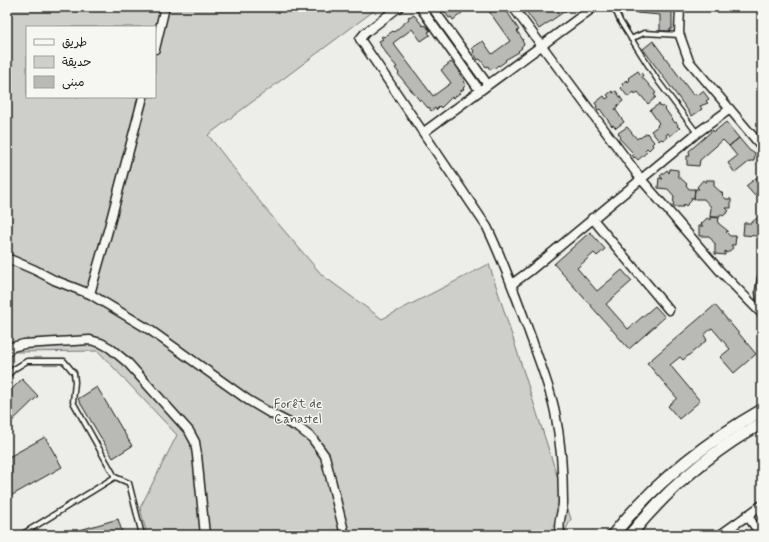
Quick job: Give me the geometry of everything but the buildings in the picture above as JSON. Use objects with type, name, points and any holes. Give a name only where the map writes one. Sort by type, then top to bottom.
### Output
[{"type":"main road","points":[[613,535],[654,490],[693,456],[743,421],[762,410]]},
{"type":"main road","points":[[630,535],[664,497],[703,463],[746,431],[762,423]]},
{"type":"street","points":[[156,45],[166,7]]},
{"type":"street","points":[[400,7],[365,33],[360,39],[487,227],[501,256],[549,387],[555,412],[563,470],[563,505],[559,525],[559,533],[561,535]]},
{"type":"street","points":[[420,7],[480,91]]},
{"type":"street","points":[[432,7],[488,85]]},
{"type":"street","points":[[513,7],[641,180],[720,271],[762,314]]},
{"type":"street","points":[[424,132],[594,7]]},
{"type":"street","points":[[680,7],[680,35],[689,61],[762,148]]},
{"type":"street","points":[[456,57],[463,50]]},
{"type":"street","points":[[90,294],[109,227],[142,98]]},
{"type":"street","points":[[512,284],[532,270],[592,218],[641,180],[697,133],[730,109]]},
{"type":"street","points":[[592,218],[668,310]]},
{"type":"street","points":[[7,258],[54,280],[90,294],[150,330],[248,400],[299,428],[312,438],[325,456],[345,535]]},
{"type":"street","points":[[762,278],[760,291],[762,314]]},
{"type":"street","points":[[7,352],[12,347],[24,344],[90,340],[101,342],[128,363],[192,436],[197,455],[206,535]]},
{"type":"street","points":[[720,535],[762,505]]},
{"type":"street","points":[[747,516],[761,535]]},
{"type":"lane","points":[[614,7],[620,21],[658,81],[697,133]]},
{"type":"lane","points":[[631,39],[644,33],[680,35]]},
{"type":"lane","points":[[7,376],[14,369],[27,361],[64,361],[74,373],[75,382],[73,402],[115,477],[128,484],[142,535]]},
{"type":"lane","points":[[21,535],[115,477]]},
{"type":"green space","name":"Forêt de Canastel","points":[[7,7],[379,7],[208,135],[264,207],[322,275],[382,319],[489,264],[571,519],[563,535],[147,535],[140,508],[177,435],[98,351],[12,352],[7,357]]}]
